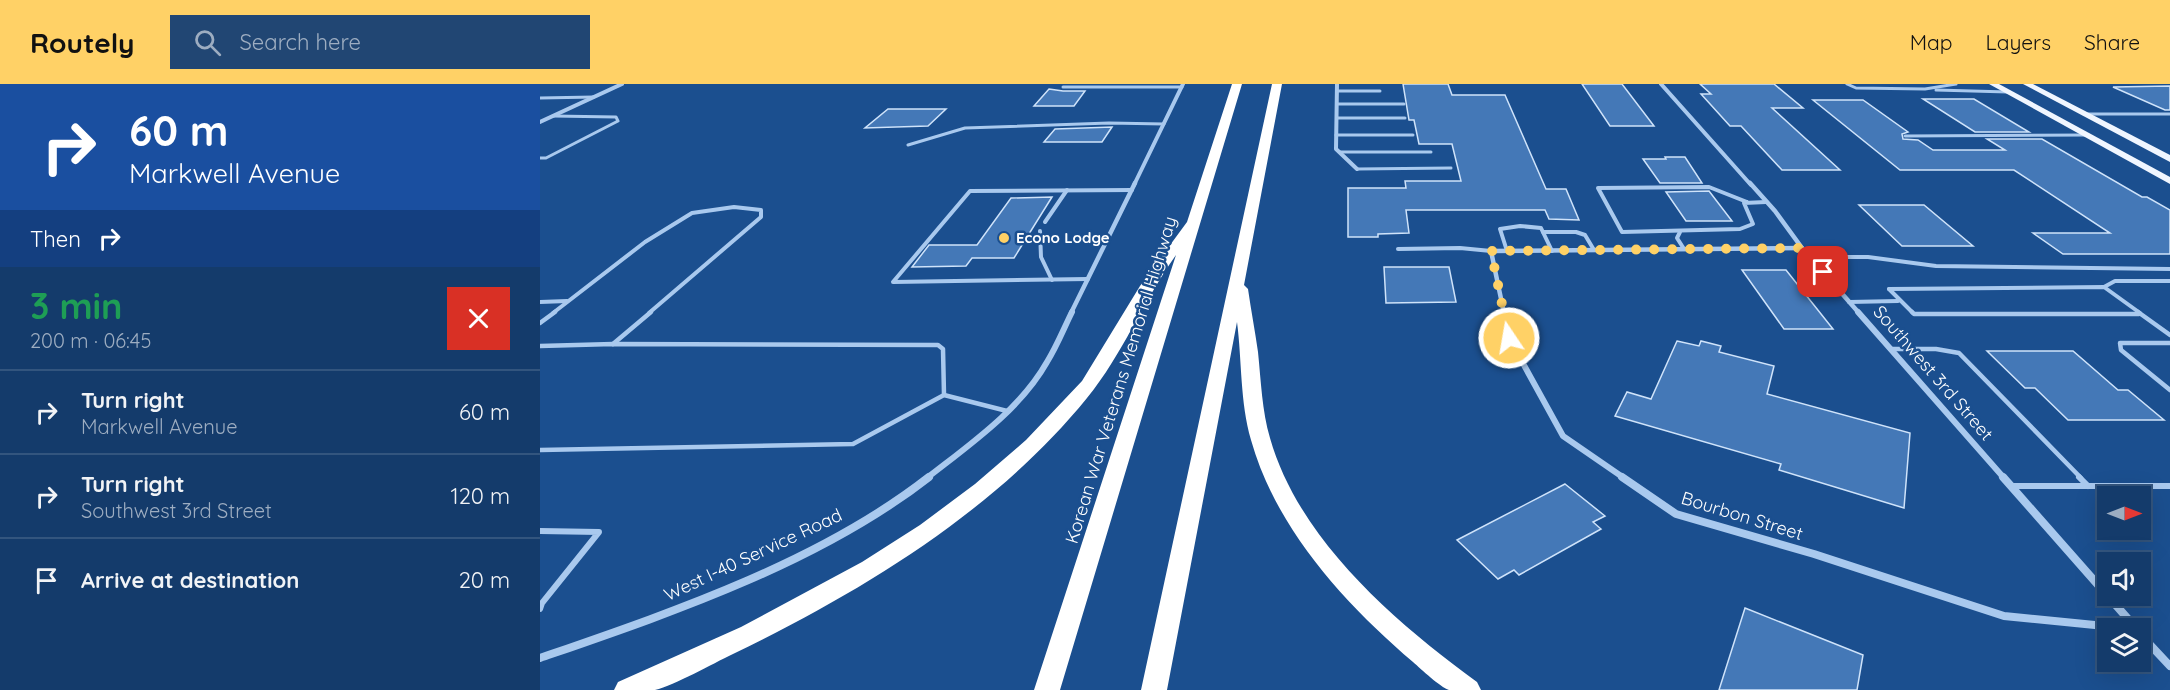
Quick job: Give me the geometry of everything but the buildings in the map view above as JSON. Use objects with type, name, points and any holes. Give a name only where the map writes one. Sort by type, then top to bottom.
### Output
[{"type":"highway","name":"Korean War Veterans Memorial Highway","points":[[1047,690],[1237,84]]},
{"type":"highway","points":[[1154,690],[1277,84]]},
{"type":"highway","points":[[627,690],[732,642],[852,578],[946,517],[1022,456],[1081,394],[1116,344],[1141,296],[1196,219]]},
{"type":"highway","points":[[1238,275],[1250,360],[1254,413],[1271,471],[1293,512],[1321,551],[1360,596],[1402,637],[1468,690]]},
{"type":"main road","points":[[1993,84],[2167,177]]},
{"type":"main road","points":[[2026,84],[2170,159]]},
{"type":"street","points":[[540,122],[622,84]]},
{"type":"street","points":[[1337,84],[1336,149],[1357,169]]},
{"type":"street","name":"Southwest 3rd Street","points":[[1661,84],[2127,618]]},
{"type":"street","name":"West I-40 Service Road","points":[[540,658],[696,602],[827,541],[894,502],[938,472],[1007,411],[1035,381],[1047,363],[1183,85]]},
{"type":"street","points":[[1491,251],[1802,248]]},
{"type":"street","name":"Bourbon Street","points":[[1491,251],[1509,338],[1563,436],[1676,514],[1814,554],[2004,616],[2097,625]]},
{"type":"street","points":[[2151,646],[2170,666]]},
{"type":"lane","points":[[1847,84],[1856,88],[1925,88],[2008,92]]},
{"type":"lane","points":[[1925,88],[1956,84]]},
{"type":"lane","points":[[1063,87],[1183,85]]},
{"type":"lane","points":[[1337,91],[1380,91]]},
{"type":"lane","points":[[540,98],[594,97]]},
{"type":"lane","points":[[1337,104],[1404,104]]},
{"type":"lane","points":[[2084,114],[2170,114]]},
{"type":"lane","points":[[540,158],[546,158],[618,121],[616,117],[553,116]]},
{"type":"lane","points":[[1336,118],[1405,118]]},
{"type":"lane","points":[[908,145],[965,128],[1109,123],[1164,124]]},
{"type":"lane","points":[[1336,135],[1413,135]]},
{"type":"lane","points":[[1905,136],[2087,135]]},
{"type":"lane","points":[[1340,152],[1431,152]]},
{"type":"lane","points":[[1357,169],[1451,168]]},
{"type":"lane","points":[[1747,202],[1744,203],[1745,209],[1753,224],[1740,229],[1622,232],[1598,188],[1709,187],[1747,202],[1766,202]]},
{"type":"lane","points":[[1045,222],[1067,190]]},
{"type":"lane","points":[[1089,279],[893,282],[970,191],[1132,190]]},
{"type":"lane","points":[[540,324],[645,242],[692,213],[734,207],[760,210],[761,217],[613,344]]},
{"type":"lane","points":[[1507,251],[1500,229],[1511,225],[1530,225],[1541,228],[1552,251]]},
{"type":"lane","points":[[1040,231],[1041,257],[1052,280]]},
{"type":"lane","points":[[1682,231],[1677,234],[1677,238],[1684,249]]},
{"type":"lane","points":[[1543,232],[1575,232],[1585,235],[1594,250]]},
{"type":"lane","points":[[1398,249],[1460,248],[1491,251]]},
{"type":"lane","points":[[1810,257],[1868,257],[1936,266],[2170,269]]},
{"type":"lane","points":[[2140,314],[1914,314],[1898,301],[1889,289],[2104,286],[2115,281],[2170,281]]},
{"type":"lane","points":[[2104,286],[2170,335]]},
{"type":"lane","points":[[540,302],[569,301]]},
{"type":"lane","points":[[1849,302],[1898,301]]},
{"type":"lane","points":[[2170,343],[2120,344],[2121,350],[2170,390]]},
{"type":"lane","points":[[540,346],[613,344],[938,345],[943,350],[944,395]]},
{"type":"lane","points":[[1890,349],[1936,349],[1959,353],[2088,486]]},
{"type":"lane","points":[[540,450],[853,444],[944,395],[1007,411]]},
{"type":"lane","points":[[2011,486],[2170,486]]},
{"type":"lane","points":[[540,531],[599,531],[542,603],[540,609]]},
{"type":"place","name":"Econo Lodge","points":[[1004,238]]},
{"type":"route","points":[[1509,338],[1491,251],[1802,248],[1823,272]]}]
